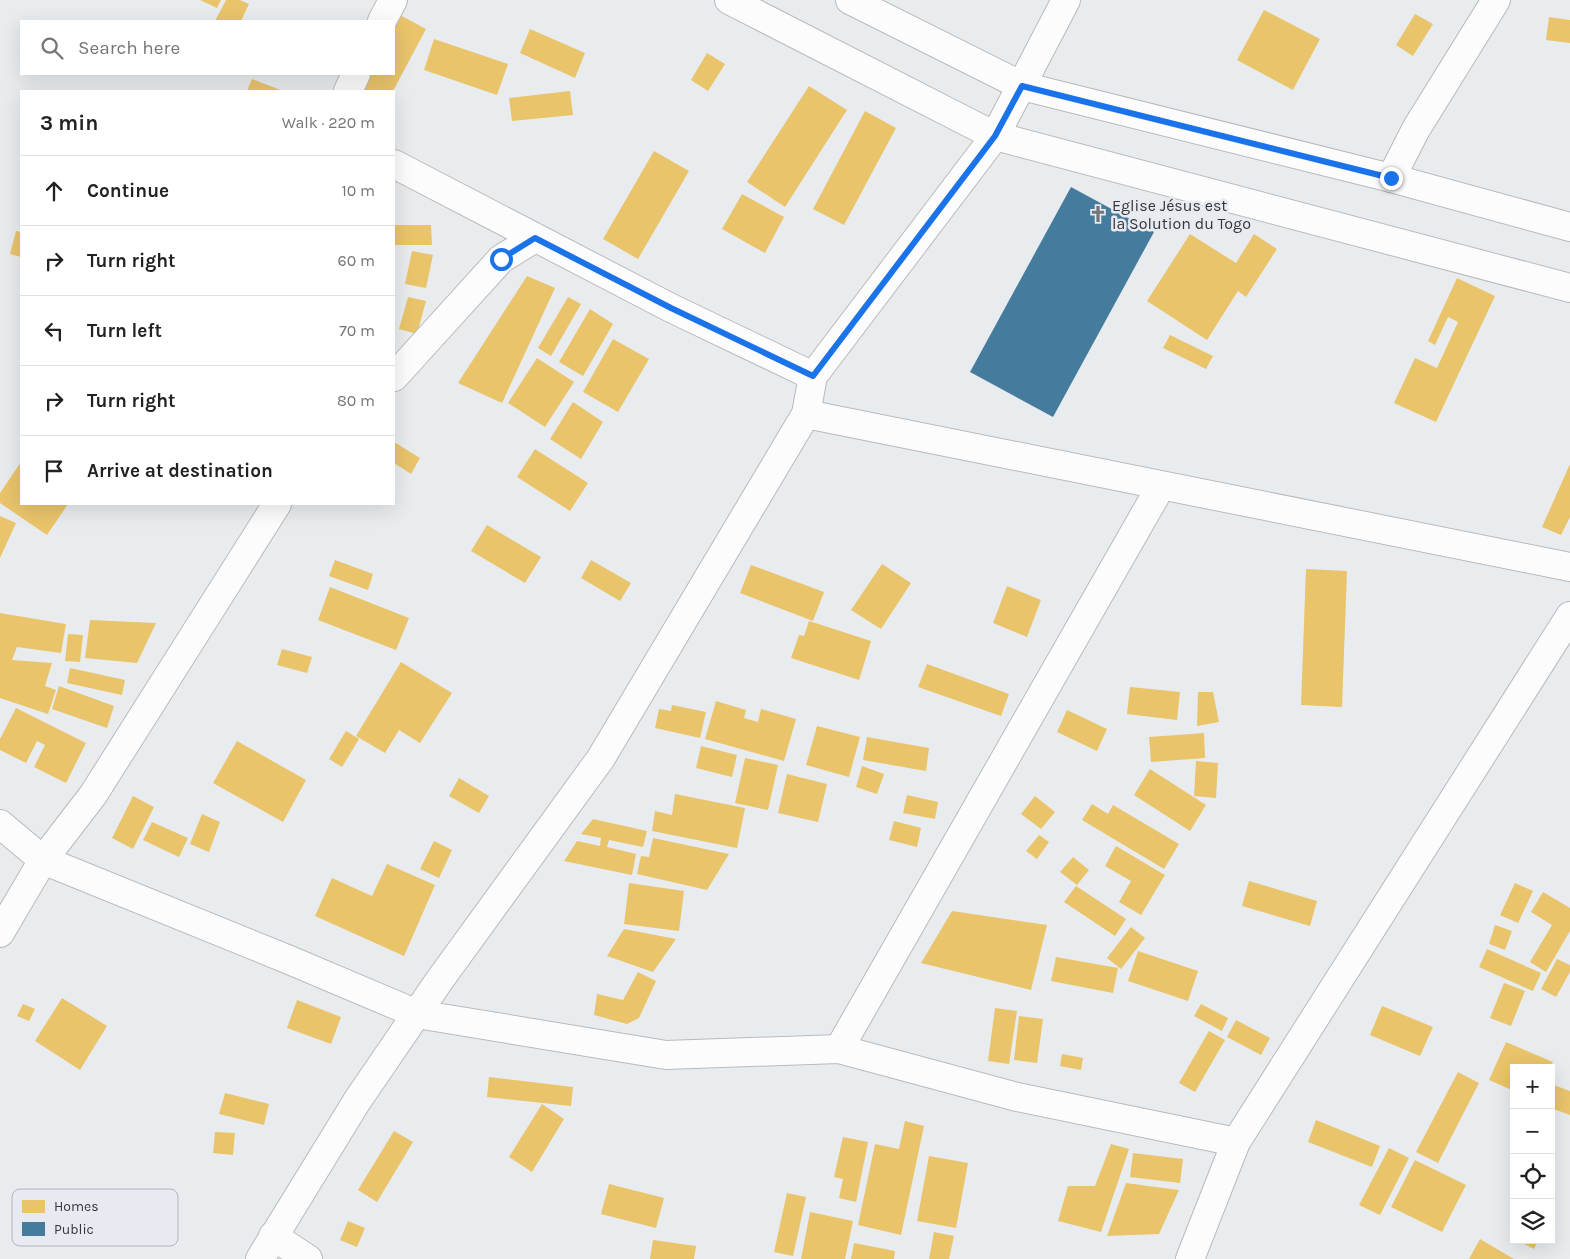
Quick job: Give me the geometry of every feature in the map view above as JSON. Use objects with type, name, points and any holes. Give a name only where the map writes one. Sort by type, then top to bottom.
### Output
[{"type":"street","points":[[383,20],[393,0]]},
{"type":"street","points":[[729,0],[995,136],[1570,288]]},
{"type":"street","points":[[850,0],[1022,86],[1391,178],[1570,227]]},
{"type":"street","points":[[308,1259],[266,1247],[357,1101],[439,981],[601,758],[806,414],[813,376],[995,136],[1066,0]]},
{"type":"street","points":[[1391,178],[1416,129],[1496,0]]},
{"type":"street","points":[[348,90],[356,75]]},
{"type":"street","points":[[395,165],[671,308],[813,376]]},
{"type":"street","points":[[395,376],[501,259],[535,238]]},
{"type":"street","points":[[806,414],[1570,567]]},
{"type":"street","points":[[839,1049],[1161,486]]},
{"type":"street","points":[[0,933],[43,860],[93,795],[276,505]]},
{"type":"street","points":[[1190,1259],[1236,1142],[1570,616]]},
{"type":"street","points":[[0,824],[43,860],[417,1014],[666,1056],[839,1049],[1017,1097],[1236,1142]]},
{"type":"building: Homes","points":[[200,0],[221,0],[217,8]]},
{"type":"building: Homes","points":[[226,0],[240,0],[249,4],[241,20],[216,20]]},
{"type":"building: Homes","points":[[1264,10],[1320,39],[1293,90],[1237,60]]},
{"type":"building: Homes","points":[[398,14],[426,29],[394,90],[360,90],[367,75],[395,75],[395,21]]},
{"type":"building: Homes","points":[[1415,14],[1433,24],[1413,56],[1396,45]]},
{"type":"building: Homes","points":[[1549,17],[1570,20],[1570,43],[1546,40]]},
{"type":"building: Homes","points":[[530,29],[585,53],[575,78],[520,53]]},
{"type":"building: Homes","points":[[434,39],[508,64],[497,95],[424,70]]},
{"type":"building: Homes","points":[[707,53],[725,64],[708,91],[691,80]]},
{"type":"building: Homes","points":[[252,79],[280,90],[247,90]]},
{"type":"building: Homes","points":[[809,86],[847,110],[785,207],[747,182]]},
{"type":"building: Homes","points":[[570,91],[573,115],[512,121],[509,98]]},
{"type":"building: Homes","points":[[865,111],[896,128],[844,225],[813,209]]},
{"type":"building: Homes","points":[[654,151],[689,171],[638,259],[603,239]]},
{"type":"building: Homes","points":[[742,194],[784,217],[765,253],[722,229]]},
{"type":"building: Homes","points":[[395,225],[431,225],[432,245],[395,245]]},
{"type":"building: Homes","points":[[16,231],[20,232],[20,257],[10,254]]},
{"type":"building: Homes","points":[[1190,234],[1236,263],[1254,234],[1277,249],[1246,297],[1238,291],[1207,340],[1147,301]]},
{"type":"building: Homes","points":[[412,251],[433,255],[426,288],[405,284]]},
{"type":"building: Homes","points":[[527,276],[555,288],[502,403],[458,383]]},
{"type":"building: Homes","points":[[1457,278],[1495,296],[1436,422],[1394,403],[1415,358],[1437,368],[1458,322],[1448,317],[1435,345],[1428,341]]},
{"type":"building: Homes","points":[[408,297],[426,301],[417,334],[399,329]]},
{"type":"building: Homes","points":[[568,297],[581,304],[551,356],[538,348]]},
{"type":"building: Homes","points":[[590,309],[613,324],[583,376],[559,362]]},
{"type":"building: Homes","points":[[1170,335],[1213,356],[1206,369],[1163,348]]},
{"type":"building: Homes","points":[[613,339],[649,359],[618,412],[583,392]]},
{"type":"building: Homes","points":[[537,358],[574,382],[545,427],[508,403]]},
{"type":"building: Homes","points":[[573,402],[603,422],[581,459],[550,439]]},
{"type":"building: Homes","points":[[395,443],[420,458],[411,474],[395,464]]},
{"type":"building: Homes","points":[[535,449],[588,483],[570,511],[517,477]]},
{"type":"building: Homes","points":[[20,463],[20,505],[67,505],[47,535],[0,503],[0,493]]},
{"type":"building: Homes","points":[[1570,464],[1570,517],[1561,535],[1542,527]]},
{"type":"building: Homes","points":[[0,516],[16,523],[0,558]]},
{"type":"building: Homes","points":[[487,525],[541,557],[525,583],[471,551]]},
{"type":"building: Homes","points":[[335,560],[373,574],[368,590],[329,576]]},
{"type":"building: Homes","points":[[591,560],[631,583],[620,601],[581,578]]},
{"type":"building: Homes","points":[[882,564],[911,583],[881,629],[851,610]]},
{"type":"building: Homes","points":[[751,565],[824,592],[813,621],[740,593]]},
{"type":"building: Homes","points":[[1306,569],[1347,571],[1342,707],[1301,705]]},
{"type":"building: Homes","points":[[1007,586],[1041,600],[1027,637],[993,623]]},
{"type":"building: Homes","points":[[330,587],[409,618],[396,650],[318,620]]},
{"type":"building: Homes","points":[[0,613],[66,624],[61,653],[17,647],[12,660],[52,663],[45,686],[56,690],[48,714],[0,698]]},
{"type":"building: Homes","points":[[90,620],[156,623],[137,663],[85,658]]},
{"type":"building: Homes","points":[[809,621],[871,641],[859,680],[791,658],[799,635],[804,636]]},
{"type":"building: Homes","points":[[68,634],[83,635],[80,662],[65,661]]},
{"type":"building: Homes","points":[[282,649],[312,657],[307,673],[277,665]]},
{"type":"building: Homes","points":[[401,662],[452,693],[420,743],[399,730],[385,753],[356,736]]},
{"type":"building: Homes","points":[[927,664],[1009,694],[1001,716],[918,687]]},
{"type":"building: Homes","points":[[70,668],[125,680],[122,695],[67,683]]},
{"type":"building: Homes","points":[[59,686],[114,706],[107,728],[52,709]]},
{"type":"building: Homes","points":[[1130,687],[1180,692],[1177,720],[1127,714]]},
{"type":"building: Homes","points":[[1198,692],[1213,692],[1219,722],[1197,726]]},
{"type":"building: Homes","points":[[716,701],[746,710],[744,718],[758,722],[761,709],[796,719],[784,761],[705,739]]},
{"type":"building: Homes","points":[[672,705],[706,712],[700,738],[655,728],[659,709],[671,711]]},
{"type":"building: Homes","points":[[16,708],[86,743],[66,783],[34,767],[45,745],[37,741],[26,763],[0,750],[0,739]]},
{"type":"building: Homes","points":[[1067,710],[1107,729],[1097,751],[1057,732]]},
{"type":"building: Homes","points":[[817,726],[860,737],[849,777],[806,765]]},
{"type":"building: Homes","points":[[346,731],[359,739],[342,767],[329,759]]},
{"type":"building: Homes","points":[[1204,733],[1205,758],[1151,762],[1149,737]]},
{"type":"building: Homes","points":[[867,737],[929,748],[926,771],[863,760]]},
{"type":"building: Homes","points":[[237,741],[306,780],[283,822],[213,783]]},
{"type":"building: Homes","points":[[701,746],[737,755],[732,777],[696,768]]},
{"type":"building: Homes","points":[[745,758],[778,765],[768,810],[735,803]]},
{"type":"building: Homes","points":[[1196,761],[1218,763],[1216,798],[1194,796]]},
{"type":"building: Homes","points":[[862,766],[884,774],[877,794],[856,787]]},
{"type":"building: Homes","points":[[1150,769],[1206,805],[1190,831],[1134,795]]},
{"type":"building: Homes","points":[[787,774],[827,784],[818,822],[778,813]]},
{"type":"building: Homes","points":[[459,778],[489,796],[479,813],[449,796]]},
{"type":"building: Homes","points":[[675,794],[745,808],[737,848],[652,831],[655,811],[672,815]]},
{"type":"building: Homes","points":[[907,795],[938,802],[935,819],[903,813]]},
{"type":"building: Homes","points":[[133,796],[154,807],[133,849],[112,838]]},
{"type":"building: Homes","points":[[1035,796],[1055,812],[1041,829],[1021,814]]},
{"type":"building: Homes","points":[[1092,804],[1108,814],[1113,805],[1179,844],[1164,869],[1082,820]]},
{"type":"building: Homes","points":[[202,814],[220,822],[209,852],[190,844]]},
{"type":"building: Homes","points":[[593,819],[647,831],[643,847],[609,840],[607,847],[636,854],[632,875],[564,861],[577,841],[600,846],[601,838],[581,834]]},
{"type":"building: Homes","points":[[894,821],[921,828],[917,847],[889,840]]},
{"type":"building: Homes","points":[[152,822],[188,838],[179,857],[143,840]]},
{"type":"building: Homes","points":[[1039,835],[1049,842],[1037,859],[1026,851]]},
{"type":"building: Homes","points":[[653,838],[729,854],[707,890],[637,874],[641,856],[649,857]]},
{"type":"building: Homes","points":[[434,841],[452,850],[439,878],[420,869]]},
{"type":"building: Homes","points":[[1116,846],[1165,875],[1141,915],[1119,902],[1131,881],[1105,866]]},
{"type":"building: Homes","points":[[1073,857],[1089,870],[1077,885],[1060,872]]},
{"type":"building: Homes","points":[[387,864],[435,885],[404,956],[315,916],[332,878],[372,896]]},
{"type":"building: Homes","points":[[1249,881],[1317,901],[1310,926],[1242,906]]},
{"type":"building: Homes","points":[[629,883],[684,891],[679,931],[624,924]]},
{"type":"building: Homes","points":[[1515,883],[1533,891],[1518,923],[1500,915]]},
{"type":"building: Homes","points":[[1076,886],[1126,919],[1115,936],[1064,902]]},
{"type":"building: Homes","points":[[1543,892],[1570,908],[1570,931],[1546,972],[1530,962],[1552,925],[1531,912]]},
{"type":"building: Homes","points":[[952,911],[1047,925],[1031,990],[921,963]]},
{"type":"building: Homes","points":[[1495,925],[1512,931],[1505,950],[1489,944]]},
{"type":"building: Homes","points":[[1131,927],[1145,938],[1121,969],[1107,958]]},
{"type":"building: Homes","points":[[624,929],[676,939],[653,972],[607,956]]},
{"type":"building: Homes","points":[[1487,949],[1541,973],[1533,991],[1479,967]]},
{"type":"building: Homes","points":[[1138,951],[1198,971],[1188,1001],[1128,981]]},
{"type":"building: Homes","points":[[1056,957],[1118,968],[1113,993],[1051,981]]},
{"type":"building: Homes","points":[[1557,959],[1570,965],[1570,972],[1556,997],[1541,989]]},
{"type":"building: Homes","points":[[638,972],[656,981],[639,1018],[627,1024],[594,1015],[597,994],[623,1000]]},
{"type":"building: Homes","points":[[1504,983],[1525,991],[1511,1026],[1490,1018]]},
{"type":"building: Homes","points":[[62,998],[107,1026],[80,1070],[35,1041]]},
{"type":"building: Homes","points":[[297,1000],[341,1017],[331,1044],[287,1028]]},
{"type":"building: Homes","points":[[23,1004],[35,1009],[29,1021],[17,1016]]},
{"type":"building: Homes","points":[[1201,1004],[1228,1018],[1222,1031],[1194,1016]]},
{"type":"building: Homes","points":[[1382,1006],[1433,1027],[1420,1056],[1370,1035]]},
{"type":"building: Homes","points":[[995,1008],[1017,1011],[1009,1064],[988,1061]]},
{"type":"building: Homes","points":[[1019,1016],[1043,1019],[1037,1063],[1014,1060]]},
{"type":"building: Homes","points":[[1236,1020],[1270,1038],[1261,1055],[1227,1037]]},
{"type":"building: Homes","points":[[1209,1031],[1225,1040],[1195,1092],[1179,1083]]},
{"type":"building: Homes","points":[[1506,1042],[1553,1062],[1552,1064],[1510,1064],[1510,1089],[1489,1080]]},
{"type":"building: Homes","points":[[1062,1054],[1083,1058],[1081,1070],[1060,1066]]},
{"type":"building: Homes","points":[[1458,1072],[1479,1083],[1438,1163],[1416,1152]]},
{"type":"building: Homes","points":[[489,1077],[573,1087],[571,1106],[487,1097]]},
{"type":"building: Homes","points":[[1555,1085],[1570,1091],[1570,1115],[1555,1109]]},
{"type":"building: Homes","points":[[225,1093],[269,1104],[264,1125],[219,1114]]},
{"type":"building: Homes","points":[[542,1104],[564,1119],[532,1172],[509,1157]]},
{"type":"building: Homes","points":[[1316,1120],[1380,1146],[1372,1167],[1308,1142]]},
{"type":"building: Homes","points":[[905,1121],[924,1126],[901,1235],[858,1225],[875,1144],[899,1149]]},
{"type":"building: Homes","points":[[394,1131],[413,1142],[377,1202],[358,1190]]},
{"type":"building: Homes","points":[[215,1132],[235,1133],[233,1155],[213,1153]]},
{"type":"building: Homes","points":[[843,1137],[868,1142],[856,1202],[839,1198],[843,1179],[834,1177]]},
{"type":"building: Homes","points":[[1111,1144],[1129,1149],[1101,1232],[1058,1221],[1068,1186],[1095,1186]]},
{"type":"building: Homes","points":[[1389,1148],[1409,1158],[1380,1215],[1359,1205]]},
{"type":"building: Homes","points":[[1133,1153],[1183,1159],[1180,1183],[1130,1177]]},
{"type":"building: Homes","points":[[929,1156],[968,1163],[956,1228],[917,1221]]},
{"type":"building: Homes","points":[[1415,1160],[1466,1185],[1442,1232],[1391,1207]]},
{"type":"building: Homes","points":[[1126,1183],[1179,1190],[1159,1234],[1107,1236]]},
{"type":"building: Homes","points":[[609,1184],[664,1198],[656,1228],[601,1214]]},
{"type":"building: Homes","points":[[787,1193],[806,1197],[793,1256],[774,1252]]},
{"type":"building: Homes","points":[[810,1212],[853,1221],[845,1259],[801,1259]]},
{"type":"building: Homes","points":[[348,1221],[365,1228],[357,1247],[340,1240]]},
{"type":"building: Homes","points":[[934,1232],[954,1236],[949,1259],[929,1259]]},
{"type":"building: Homes","points":[[1480,1239],[1514,1259],[1469,1259]]},
{"type":"building: Homes","points":[[653,1240],[696,1246],[694,1259],[650,1259]]},
{"type":"building: Homes","points":[[854,1243],[895,1251],[894,1259],[851,1259]]},
{"type":"building: Homes","points":[[1525,1244],[1536,1244],[1534,1249]]},
{"type":"building: Public","points":[[1071,187],[1154,232],[1053,417],[970,372]]},
{"type":"place","name":"Eglise Jésus est la Solution du Togo","points":[[1098,214]]},
{"type":"route","points":[[501,259],[535,238],[671,308],[813,376],[995,136],[1022,86],[1391,178]]}]
